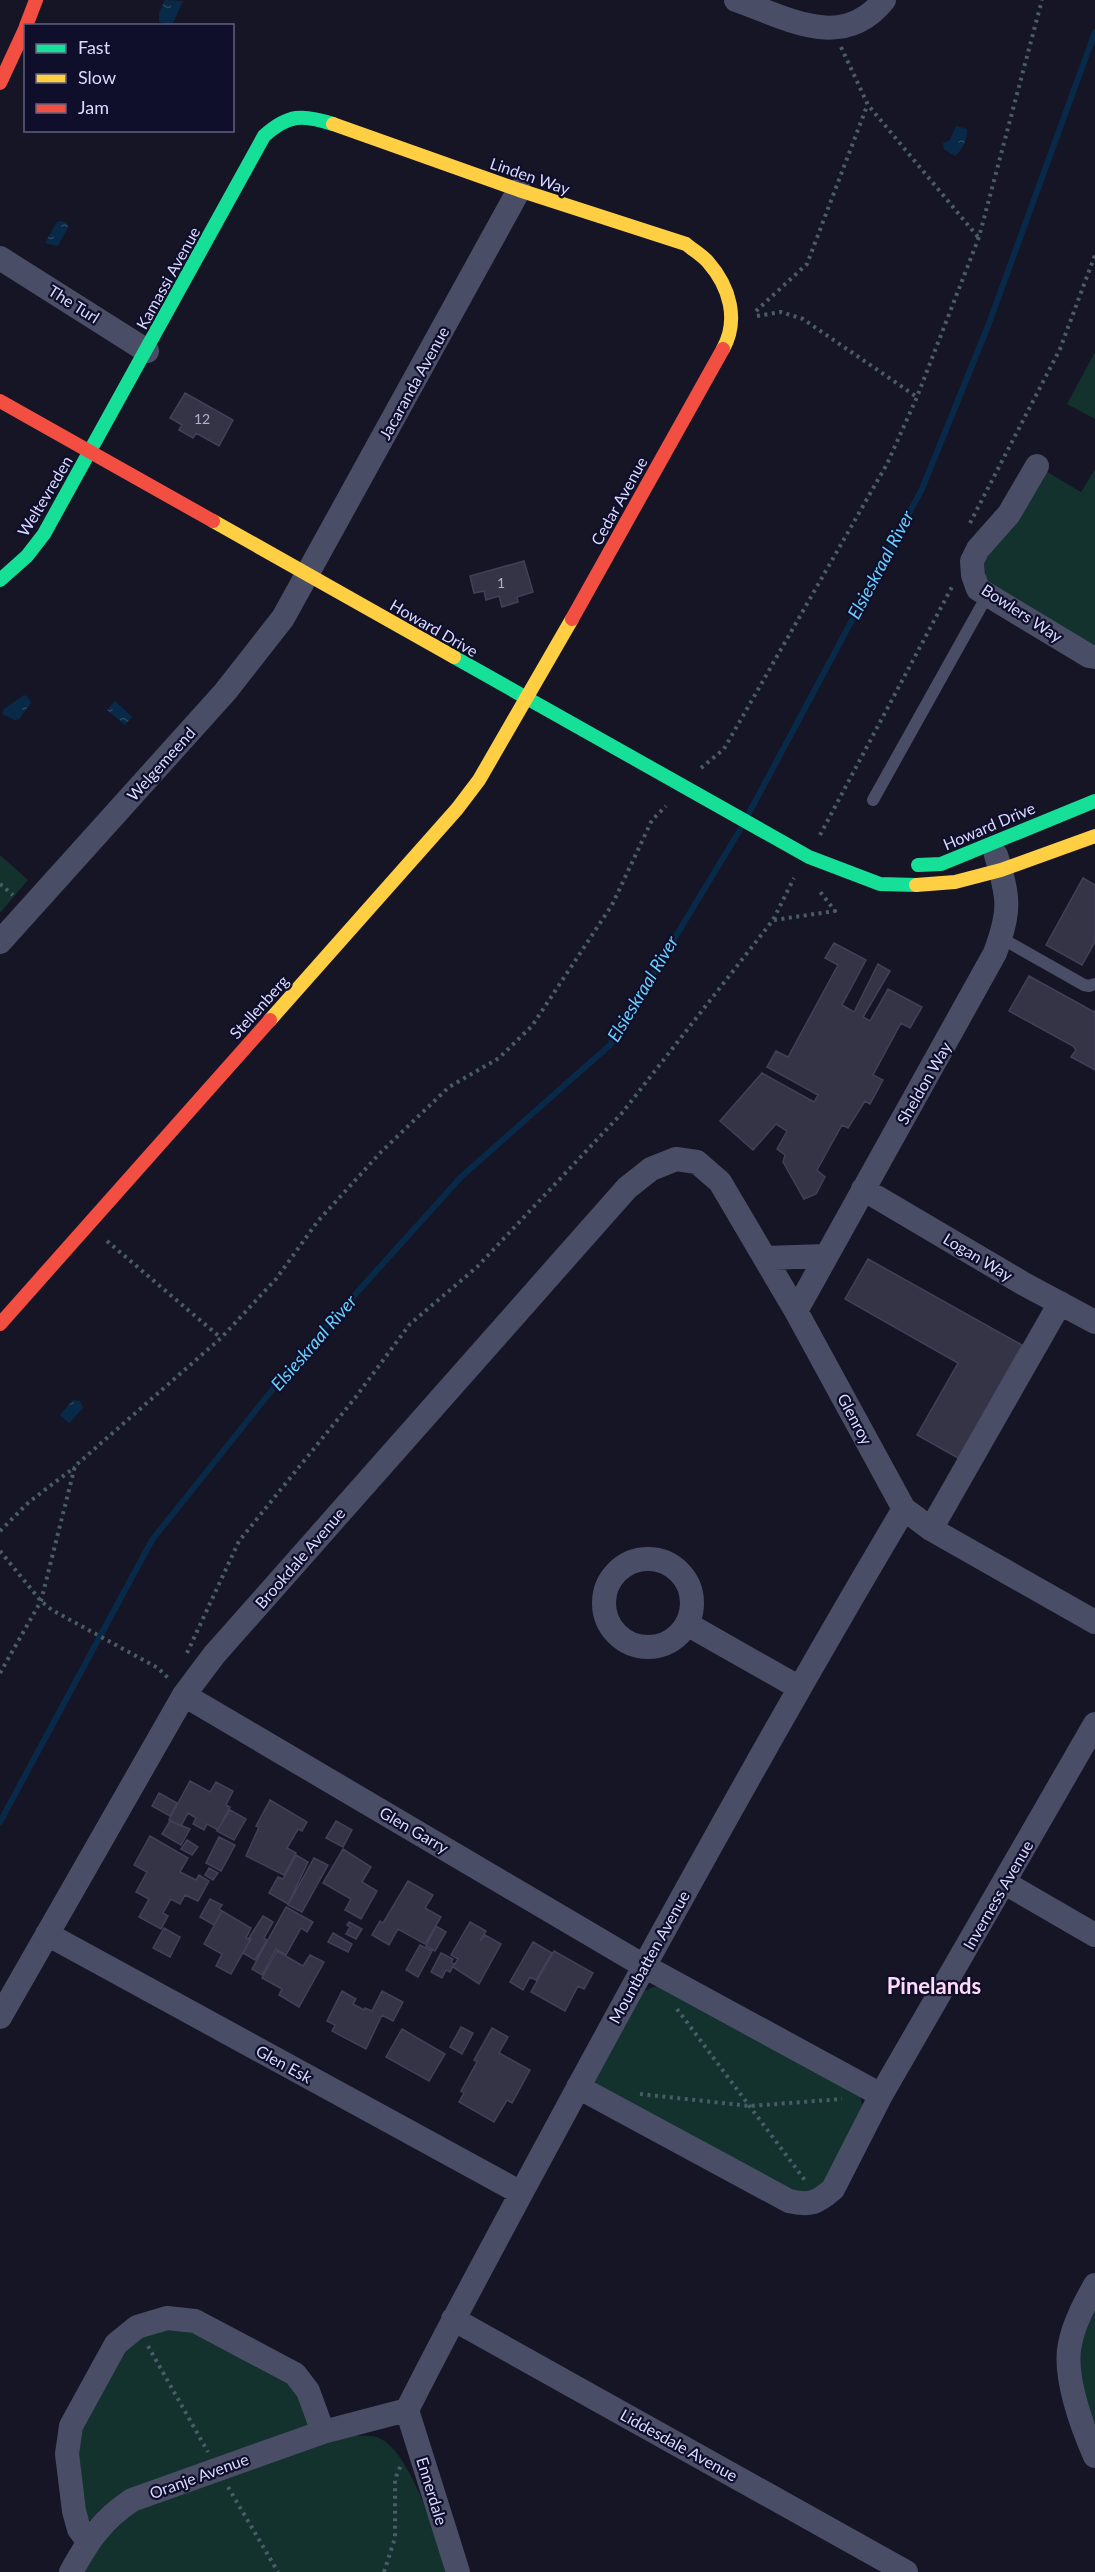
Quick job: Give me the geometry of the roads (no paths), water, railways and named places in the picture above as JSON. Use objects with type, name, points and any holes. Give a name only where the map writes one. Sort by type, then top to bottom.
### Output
[{"type":"street","points":[[27,24],[36,0]]},
{"type":"street","points":[[736,0],[816,28],[832,29],[852,24],[873,14],[884,0]]},
{"type":"street","points":[[0,84],[24,30]]},
{"type":"street","name":"Linden Way","points":[[278,122],[295,116],[312,117],[519,190],[686,244],[708,262],[725,289],[733,317]]},
{"type":"street","name":"Kamassi Avenue","points":[[90,452],[264,136],[278,122]]},
{"type":"street","name":"Jacaranda Avenue","points":[[309,575],[519,190]]},
{"type":"street","name":"The Turl","points":[[0,258],[147,351]]},
{"type":"street","name":"Cedar Avenue","points":[[526,699],[729,338],[733,317]]},
{"type":"street","name":"Howard Drive","points":[[0,401],[809,857],[857,873],[880,884],[903,886],[955,882],[1001,870],[1095,836]]},
{"type":"street","name":"Weltevreden","points":[[0,580],[27,556],[44,534],[90,452]]},
{"type":"street","name":"Bowlers Way","points":[[1037,466],[1009,514],[978,549],[972,561],[973,575],[978,589],[1089,656],[1095,657]]},
{"type":"street","name":"Welgemeend","points":[[0,942],[225,692],[283,618],[309,575]]},
{"type":"street","name":"Stellenberg","points":[[0,1324],[457,809],[479,780],[526,699]]},
{"type":"street","name":"Howard Drive","points":[[907,866],[941,864],[1095,801]]},
{"type":"street","name":"Sheldon Way","points":[[796,1311],[972,999],[1001,938],[1007,909],[1006,886],[993,844]]},
{"type":"street","name":"Howard Drive","points":[[857,873],[877,869]]},
{"type":"street","name":"Glenroy","points":[[676,1159],[698,1162],[720,1182],[796,1311],[904,1509],[931,1529],[1095,1622]]},
{"type":"street","name":"Brookdale Avenue","points":[[0,2017],[181,1683],[214,1655],[627,1188],[651,1169],[676,1159]]},
{"type":"street","name":"Logan Way","points":[[863,1189],[1024,1284],[1095,1322]]},
{"type":"street","points":[[765,1258],[826,1256]]},
{"type":"street","points":[[931,1529],[1060,1303]]},
{"type":"street","name":"Mountbatten Avenue","points":[[411,2422],[453,2319],[578,2087],[798,1687],[904,1509]]},
{"type":"street","points":[[687,1624],[798,1687]]},
{"type":"street","name":"Glen Garry","points":[[181,1683],[644,1966]]},
{"type":"street","name":"Inverness Avenue","points":[[578,2087],[789,2201],[805,2204],[820,2200],[833,2189],[881,2095],[1095,1724]]},
{"type":"street","points":[[1005,1883],[1095,1935]]},
{"type":"street","name":"Glen Esk","points":[[47,1934],[521,2193]]},
{"type":"street","points":[[644,1966],[881,2095]]},
{"type":"street","points":[[1095,2284],[1082,2308],[1069,2345],[1069,2371],[1085,2433],[1095,2456]]},
{"type":"street","points":[[88,2541],[79,2529],[74,2511],[67,2454],[71,2426],[116,2344],[137,2327],[167,2318],[195,2321],[296,2374],[308,2391],[323,2432]]},
{"type":"street","name":"Liddesdale Avenue","points":[[453,2319],[906,2572]]},
{"type":"street","name":"Oranje Avenue","points":[[71,2572],[88,2541],[114,2512],[132,2500],[323,2432],[411,2422]]},
{"type":"street","name":"Ennerdale","points":[[411,2422],[458,2572]]},
{"type":"lane","points":[[873,800],[988,594]]},
{"type":"lane","points":[[1001,938],[1084,985],[1095,984]]},
{"type":"water","points":[[165,0],[183,1],[172,24],[159,22],[159,13]]},
{"type":"water","points":[[956,126],[967,129],[967,137],[955,156],[944,149],[943,143],[950,140]]},
{"type":"water","points":[[57,222],[67,223],[68,227],[58,246],[45,243]]},
{"type":"water","points":[[24,695],[31,703],[19,719],[15,720],[2,714],[4,709]]},
{"type":"water","points":[[115,701],[132,717],[125,725],[107,710]]},
{"type":"water","points":[[73,1400],[80,1401],[83,1408],[69,1423],[60,1415]]},
{"type":"waterway","name":"Elsieskraal River","points":[[749,813],[922,489],[988,326],[1095,32]]},
{"type":"waterway","name":"Elsieskraal River","points":[[0,1822],[152,1540],[296,1360],[461,1177],[610,1045],[740,830]]},
{"type":"district","name":"Pinelands","points":[[934,1986]]}]
